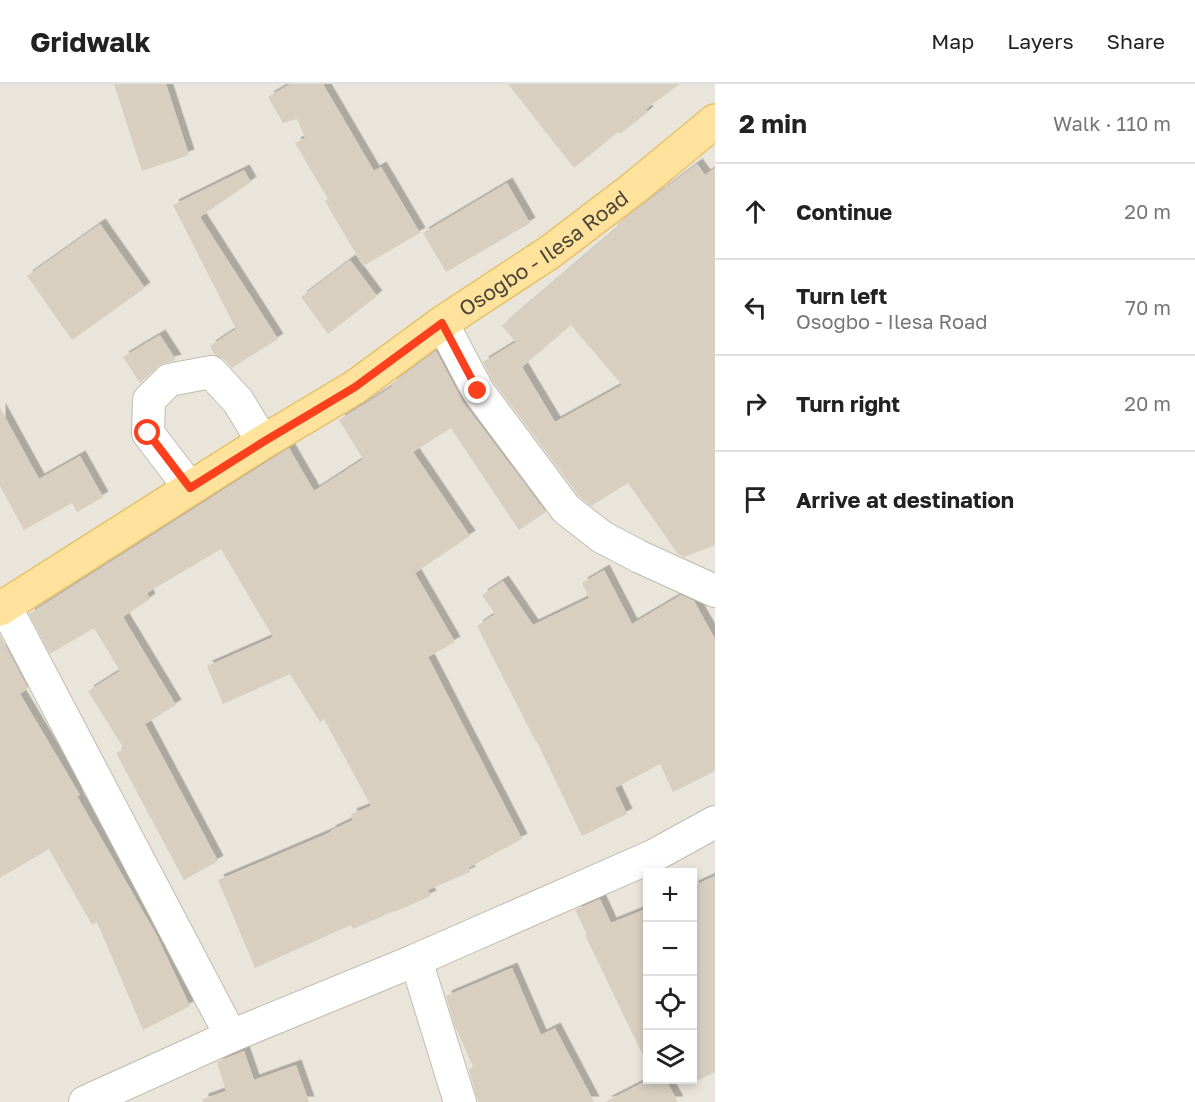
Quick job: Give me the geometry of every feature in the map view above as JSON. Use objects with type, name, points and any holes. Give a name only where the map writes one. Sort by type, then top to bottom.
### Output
[{"type":"main road","name":"Osogbo - Ilesa Road","points":[[2,608],[263,442],[355,387],[442,323],[550,252],[634,188],[715,121]]},
{"type":"street","points":[[442,323],[478,391],[566,509],[602,537],[715,591]]},
{"type":"street","points":[[190,488],[148,433],[149,400],[169,381],[211,372],[238,401],[263,442]]},
{"type":"street","points":[[2,608],[231,1036]]},
{"type":"street","points":[[85,1102],[231,1036],[416,960],[653,856],[715,822]]},
{"type":"street","points":[[416,960],[460,1102]]},
{"type":"shaded area","points":[[0,84],[715,84],[715,1102],[0,1102]]},
{"type":"building","points":[[114,84],[166,84],[189,155],[142,171]]},
{"type":"building","points":[[290,84],[323,84],[374,171],[381,167],[420,233],[363,266],[325,201],[328,199],[295,143],[305,138],[297,119],[283,123],[268,97]]},
{"type":"building","points":[[508,84],[680,84],[646,109],[648,112],[620,134],[618,132],[574,168]]},
{"type":"building","points":[[697,164],[705,175],[715,168],[715,545],[684,557],[678,554],[628,483],[591,506],[579,496],[493,381],[483,362],[516,342],[502,326],[619,226],[617,224]],"holes":[[[571,325],[622,385],[555,422],[522,367]]]},
{"type":"building","points":[[244,170],[251,182],[200,217],[278,339],[232,368],[224,359],[215,355],[210,346],[236,329],[173,205]]},
{"type":"building","points":[[507,183],[530,223],[446,272],[423,233]]},
{"type":"building","points":[[100,224],[145,288],[72,340],[27,276]]},
{"type":"building","points":[[350,260],[377,296],[328,334],[301,297]]},
{"type":"building","points":[[160,335],[176,360],[157,367],[140,383],[123,357]]},
{"type":"building","points":[[436,351],[463,402],[546,512],[519,530],[451,428],[413,452],[470,536],[415,573],[455,642],[428,657],[522,839],[468,868],[470,872],[428,890],[431,896],[353,929],[351,925],[255,968],[218,880],[331,832],[353,820],[351,814],[371,806],[324,719],[320,722],[290,674],[223,704],[207,666],[273,637],[221,549],[147,593],[150,599],[123,617],[176,705],[145,724],[218,861],[184,880],[116,753],[124,749],[88,691],[120,671],[94,628],[50,654],[29,614],[289,448],[314,491],[363,459],[339,420],[393,386],[391,384]]},
{"type":"building","points":[[0,408],[39,479],[80,456],[103,497],[77,512],[72,503],[24,530],[0,486]]},
{"type":"building","points":[[604,570],[632,624],[681,595],[694,601],[715,639],[715,771],[673,792],[660,764],[615,788],[627,814],[582,836],[477,626],[495,614],[482,595],[503,581],[533,625],[589,598],[582,583]]},
{"type":"building","points":[[0,635],[28,688],[20,694],[80,795],[77,796],[156,934],[190,1006],[143,1030],[97,922],[92,925],[49,849],[0,878]]},
{"type":"building","points":[[715,876],[715,1072],[697,1081],[697,922],[697,884]]},
{"type":"building","points":[[600,899],[611,923],[643,910],[643,1056],[585,935],[587,934],[575,910]]},
{"type":"building","points":[[512,968],[541,1035],[555,1028],[594,1102],[478,1102],[469,1069],[473,1067],[455,1026],[446,996]]},
{"type":"building","points":[[244,1051],[254,1080],[296,1065],[309,1102],[203,1102],[203,1099],[226,1091],[217,1062]]},
{"type":"building","points":[[643,1083],[668,1084],[678,1102],[605,1102]]},
{"type":"route","points":[[148,433],[190,488],[355,387],[442,323],[478,391]]}]
